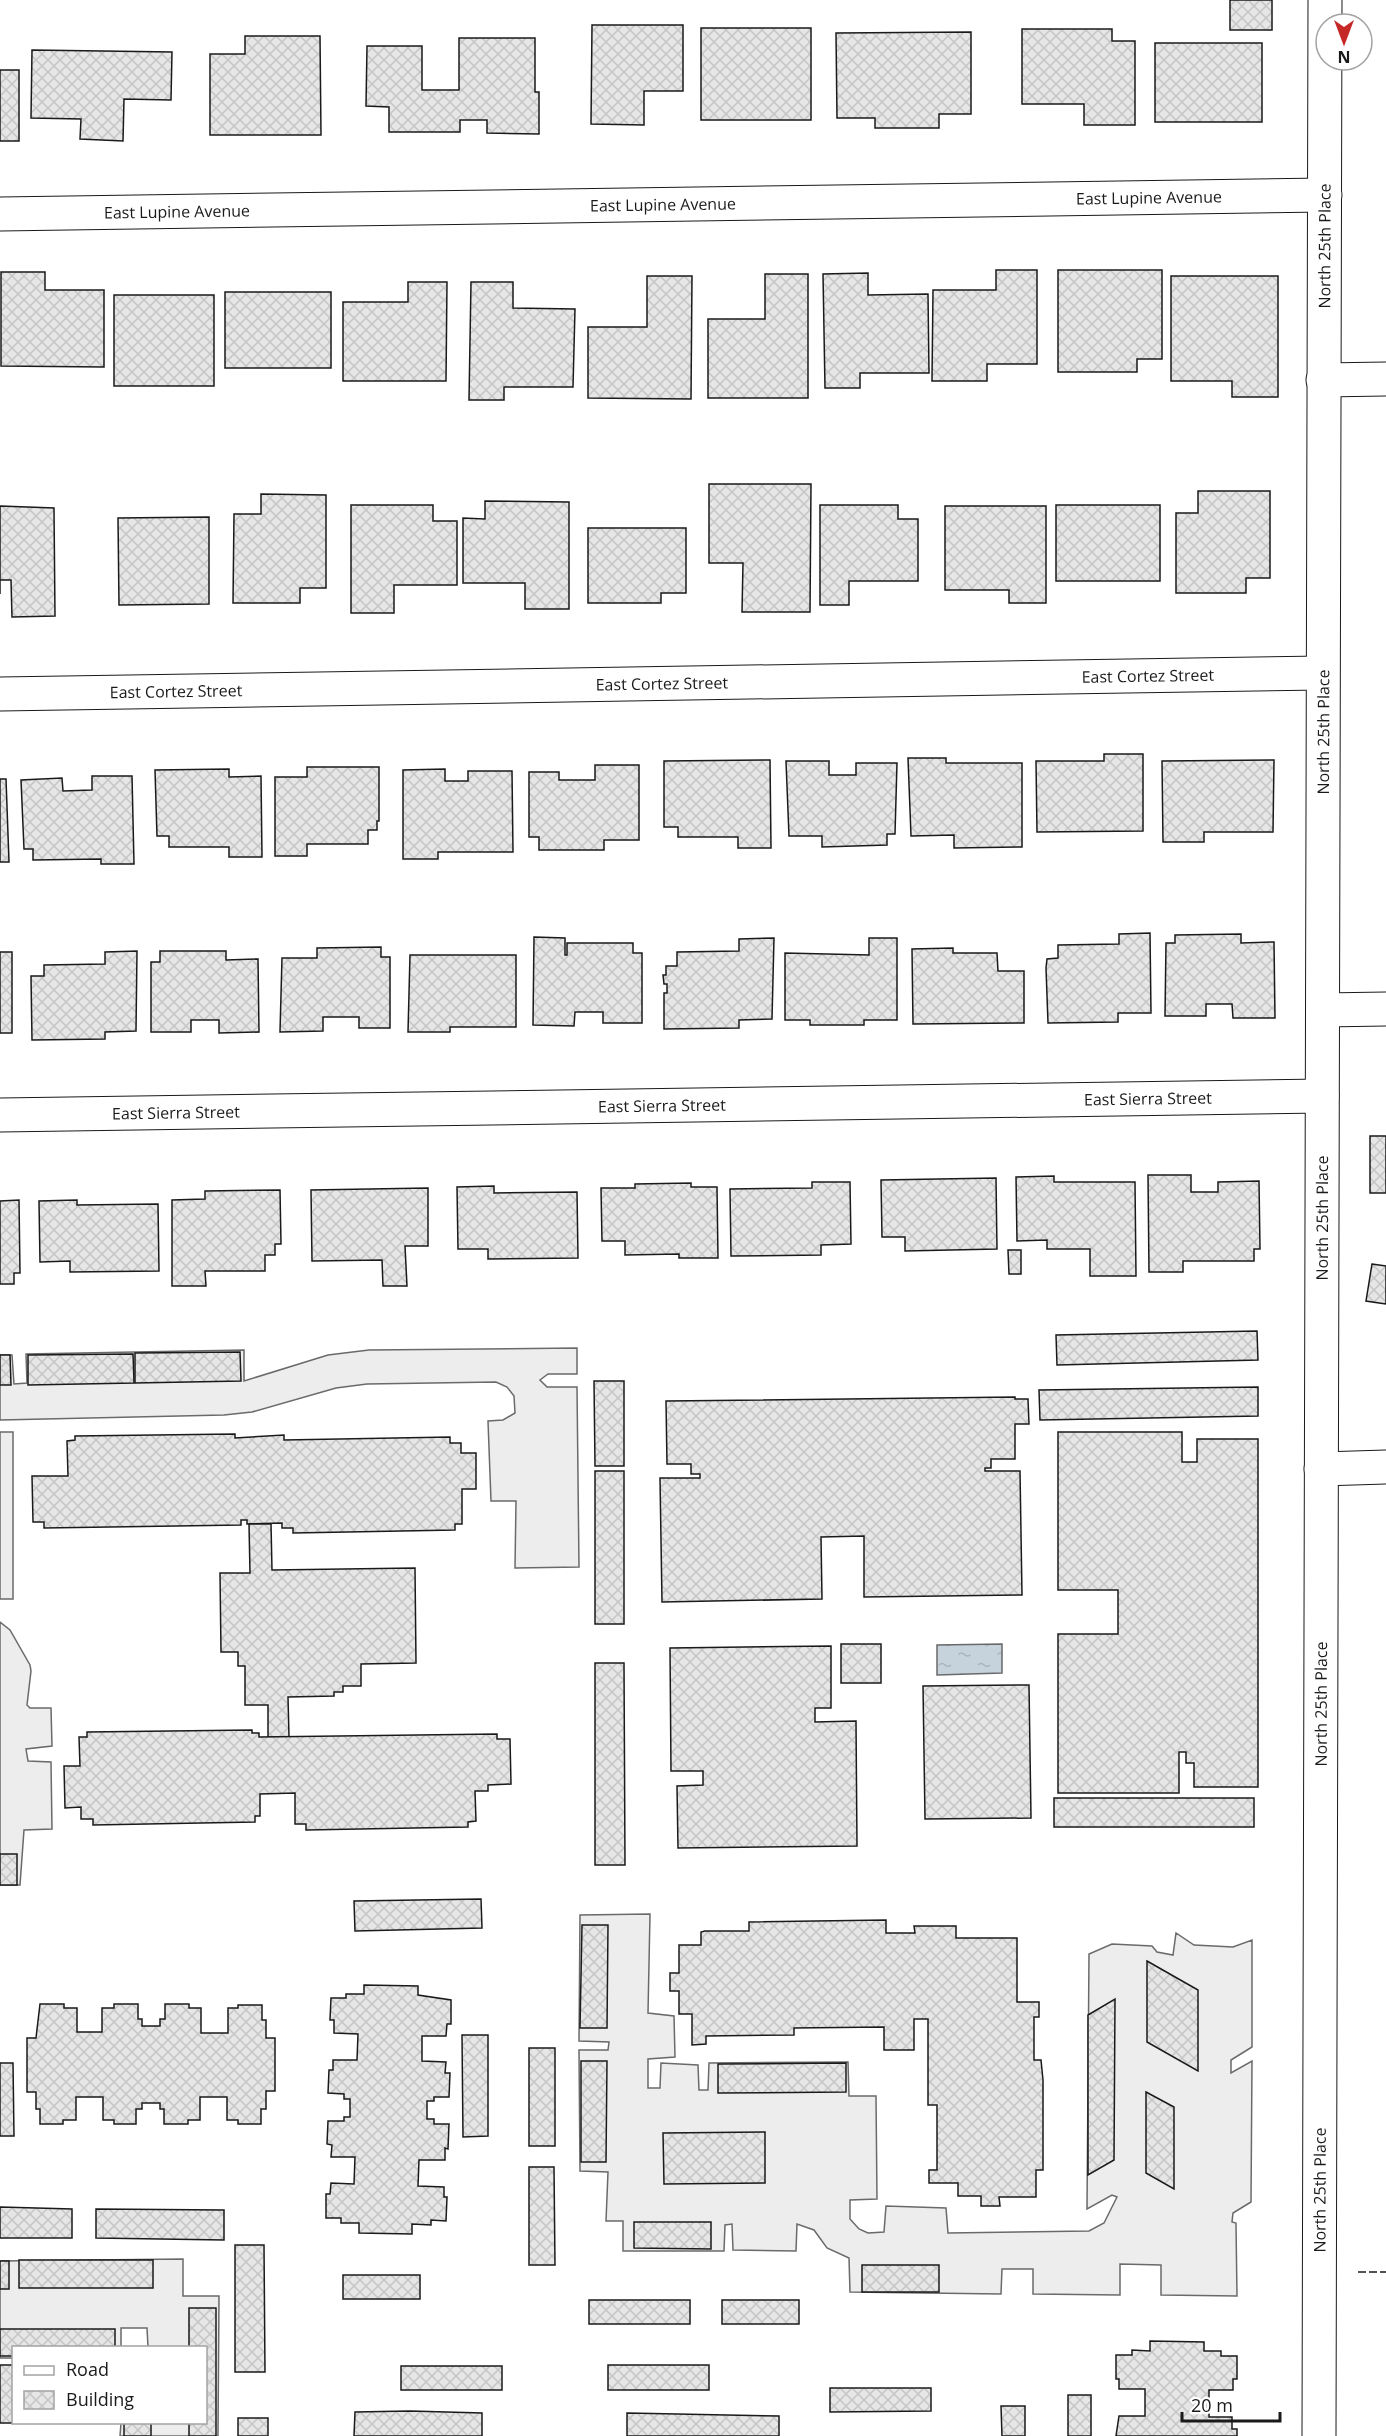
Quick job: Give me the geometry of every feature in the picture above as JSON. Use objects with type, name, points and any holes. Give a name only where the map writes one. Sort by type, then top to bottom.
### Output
[{"type":"street","name":"North 25th Place","points":[[1319,2436],[1325,0]]},
{"type":"street","name":"East Lupine Avenue","points":[[0,214],[1325,195]]},
{"type":"street","points":[[1323,380],[1386,379]]},
{"type":"street","name":"East Cortez Street","points":[[0,694],[1322,673]]},
{"type":"street","points":[[1323,1010],[1386,1009]]},
{"type":"street","name":"East Sierra Street","points":[[0,1115],[1322,1096]]},
{"type":"street","points":[[1321,1469],[1386,1467]]},
{"type":"shaded area","points":[[577,1348],[577,1374],[548,1374],[540,1380],[547,1387],[577,1387],[579,1567],[515,1568],[516,1501],[491,1501],[488,1421],[503,1420],[515,1413],[514,1396],[507,1387],[496,1382],[367,1384],[336,1388],[252,1412],[224,1415],[0,1420],[0,1355],[12,1355],[14,1384],[27,1383],[26,1354],[244,1350],[244,1381],[328,1355],[369,1350]]},
{"type":"shaded area","points":[[0,1432],[13,1432],[13,1599],[0,1599]]},
{"type":"shaded area","points":[[0,1622],[10,1630],[30,1665],[27,1705],[30,1708],[51,1708],[52,1746],[26,1749],[28,1761],[51,1762],[52,1829],[24,1830],[20,1885],[0,1885]]},
{"type":"shaded area","points":[[650,1914],[648,2013],[674,2016],[675,2057],[648,2059],[648,2088],[660,2088],[661,2063],[698,2065],[699,2090],[708,2090],[709,2063],[848,2062],[849,2096],[876,2096],[877,2199],[850,2200],[850,2219],[859,2229],[868,2233],[884,2232],[886,2206],[946,2208],[948,2233],[1089,2231],[1104,2223],[1117,2197],[1112,2195],[1087,2209],[1089,1954],[1112,1944],[1152,1946],[1157,1952],[1173,1955],[1176,1933],[1194,1945],[1233,1947],[1252,1940],[1252,2047],[1231,2060],[1231,2073],[1252,2061],[1251,2202],[1233,2213],[1232,2222],[1236,2223],[1237,2296],[1161,2295],[1161,2265],[1120,2264],[1120,2295],[1033,2294],[1033,2269],[1002,2269],[1001,2294],[850,2292],[849,2258],[827,2248],[814,2230],[797,2224],[796,2251],[733,2250],[732,2224],[725,2225],[724,2251],[623,2251],[623,2221],[606,2221],[608,2172],[580,2171],[579,2050],[608,2050],[609,2042],[579,2041],[580,1915]]},
{"type":"shaded area","points":[[183,2259],[183,2296],[219,2296],[218,2436],[120,2436],[121,2424],[207,2424],[207,2346],[148,2346],[147,2328],[121,2328],[121,2346],[12,2346],[12,2358],[0,2358],[0,2261]]},
{"type":"water","points":[[1002,1644],[1002,1673],[937,1675],[937,1645]]},
{"type":"building","points":[[1230,0],[1272,0],[1272,30],[1230,30]]},
{"type":"building","points":[[592,25],[683,25],[683,91],[644,91],[644,125],[591,124]]},
{"type":"building","points":[[701,28],[811,28],[811,120],[701,120]]},
{"type":"building","points":[[1022,29],[1112,29],[1112,41],[1135,41],[1135,125],[1084,125],[1084,104],[1022,104]]},
{"type":"building","points":[[971,32],[971,114],[939,114],[939,128],[875,128],[875,118],[837,118],[836,33]]},
{"type":"building","points":[[245,36],[320,36],[321,135],[210,135],[210,54],[245,54]]},
{"type":"building","points":[[459,38],[535,38],[535,92],[539,92],[539,134],[487,133],[487,120],[460,120],[460,132],[389,132],[389,107],[366,106],[367,46],[422,46],[422,90],[459,90]]},
{"type":"building","points":[[1155,43],[1262,43],[1262,122],[1155,122]]},
{"type":"building","points":[[32,50],[172,52],[171,100],[124,99],[123,141],[80,139],[81,119],[31,118]]},
{"type":"building","points":[[0,70],[19,70],[19,141],[0,141]]},
{"type":"building","points":[[996,270],[1037,270],[1037,364],[987,364],[987,381],[932,381],[933,290],[996,290]]},
{"type":"building","points":[[1058,270],[1162,270],[1162,359],[1137,359],[1137,372],[1058,372]]},
{"type":"building","points":[[1,272],[45,272],[45,290],[104,290],[104,367],[1,366]]},
{"type":"building","points":[[868,273],[868,295],[928,294],[929,373],[860,373],[860,388],[825,388],[823,274]]},
{"type":"building","points":[[765,274],[808,274],[808,398],[708,398],[708,319],[765,319]]},
{"type":"building","points":[[647,276],[692,276],[691,399],[588,398],[588,327],[647,327]]},
{"type":"building","points":[[1171,276],[1278,276],[1278,397],[1232,397],[1232,381],[1171,381]]},
{"type":"building","points":[[408,282],[447,282],[446,381],[343,381],[343,302],[408,302]]},
{"type":"building","points":[[471,282],[513,282],[513,308],[575,309],[573,387],[504,387],[504,400],[469,400]]},
{"type":"building","points":[[225,292],[331,292],[331,368],[225,368]]},
{"type":"building","points":[[114,295],[214,295],[214,386],[114,386]]},
{"type":"building","points":[[709,484],[811,484],[810,612],[742,612],[743,563],[709,563]]},
{"type":"building","points":[[1198,491],[1270,491],[1270,578],[1246,578],[1246,593],[1176,593],[1176,513],[1198,513]]},
{"type":"building","points":[[261,494],[326,495],[326,588],[300,588],[300,603],[233,603],[234,514],[261,514]]},
{"type":"building","points":[[485,501],[569,502],[569,609],[525,609],[525,583],[463,583],[463,518],[485,519]]},
{"type":"building","points":[[351,505],[433,505],[433,521],[457,521],[457,585],[394,585],[394,613],[351,613]]},
{"type":"building","points":[[820,505],[898,505],[898,519],[918,519],[918,581],[849,581],[849,605],[820,605]]},
{"type":"building","points":[[1056,505],[1160,505],[1160,581],[1056,581]]},
{"type":"building","points":[[0,506],[54,508],[55,616],[12,617],[11,580],[0,580]]},
{"type":"building","points":[[945,506],[1046,506],[1046,603],[1009,603],[1009,590],[945,590]]},
{"type":"building","points":[[209,517],[209,604],[119,605],[118,518]]},
{"type":"building","points":[[588,528],[686,528],[686,593],[661,593],[661,603],[588,603]]},
{"type":"building","points":[[1104,754],[1143,754],[1143,831],[1037,832],[1036,761],[1104,761]]},
{"type":"building","points":[[908,758],[946,758],[946,763],[1022,763],[1022,847],[954,848],[954,835],[911,836]]},
{"type":"building","points":[[770,760],[771,848],[738,848],[738,837],[678,837],[678,827],[664,827],[664,761]]},
{"type":"building","points":[[1274,760],[1273,832],[1204,832],[1204,842],[1163,842],[1162,761]]},
{"type":"building","points":[[786,761],[829,761],[829,775],[856,775],[856,763],[897,763],[895,834],[887,834],[887,845],[822,847],[822,836],[789,836]]},
{"type":"building","points":[[595,765],[639,765],[639,840],[604,840],[604,850],[539,850],[539,837],[529,837],[529,772],[559,772],[559,780],[595,780]]},
{"type":"building","points":[[307,767],[379,767],[379,821],[377,821],[377,830],[368,830],[368,844],[307,844],[307,856],[275,856],[275,777],[307,777]]},
{"type":"building","points":[[229,769],[229,777],[261,776],[262,857],[229,857],[229,847],[169,847],[169,836],[157,836],[155,770]]},
{"type":"building","points":[[445,769],[445,781],[468,781],[468,771],[512,771],[513,852],[438,852],[438,859],[403,859],[403,770]]},
{"type":"building","points":[[92,776],[132,776],[134,864],[101,864],[101,859],[33,860],[33,849],[24,849],[21,780],[62,778],[63,791],[92,790]]},
{"type":"building","points":[[0,779],[6,779],[9,862],[0,862]]},
{"type":"building","points":[[1150,933],[1151,1013],[1118,1013],[1118,1022],[1048,1023],[1047,959],[1058,958],[1058,945],[1119,944],[1119,934]]},
{"type":"building","points":[[1241,934],[1241,943],[1274,942],[1275,1018],[1233,1018],[1232,1004],[1206,1004],[1206,1016],[1165,1016],[1166,943],[1175,943],[1175,935]]},
{"type":"building","points":[[534,937],[565,938],[565,955],[567,955],[567,943],[633,943],[633,953],[642,953],[642,1023],[603,1023],[603,1012],[575,1012],[574,1026],[533,1025]]},
{"type":"building","points":[[774,938],[772,1019],[739,1020],[739,1028],[664,1029],[664,993],[667,993],[667,984],[664,984],[663,975],[666,975],[666,966],[677,966],[677,952],[739,951],[739,939]]},
{"type":"building","points":[[869,938],[897,938],[897,1020],[864,1020],[864,1025],[810,1025],[810,1020],[785,1020],[785,953],[869,955]]},
{"type":"building","points":[[381,947],[381,957],[390,957],[390,1028],[359,1028],[359,1017],[323,1017],[323,1031],[280,1032],[282,958],[317,958],[317,948]]},
{"type":"building","points":[[953,948],[953,953],[997,953],[998,971],[1024,971],[1024,1023],[913,1024],[912,949]]},
{"type":"building","points":[[137,951],[136,1031],[105,1032],[105,1039],[32,1040],[31,976],[44,976],[44,965],[105,964],[105,952]]},
{"type":"building","points":[[160,951],[226,951],[226,960],[258,959],[259,1032],[219,1033],[219,1020],[191,1020],[191,1032],[151,1032],[151,962],[160,962]]},
{"type":"building","points":[[0,952],[12,952],[12,1033],[0,1033]]},
{"type":"building","points":[[410,955],[516,955],[516,1027],[450,1027],[450,1032],[408,1032]]},
{"type":"building","points":[[1370,1136],[1386,1136],[1386,1193],[1370,1193]]},
{"type":"building","points":[[1148,1175],[1191,1175],[1191,1192],[1218,1192],[1218,1182],[1259,1181],[1260,1249],[1254,1249],[1254,1261],[1183,1261],[1183,1272],[1149,1272]]},
{"type":"building","points":[[1054,1176],[1054,1182],[1135,1182],[1136,1276],[1090,1276],[1090,1249],[1047,1249],[1047,1240],[1017,1241],[1016,1177]]},
{"type":"building","points":[[996,1178],[997,1249],[905,1251],[905,1237],[882,1237],[881,1180]]},
{"type":"building","points":[[812,1182],[850,1182],[851,1244],[821,1245],[821,1255],[731,1256],[730,1189],[812,1188]]},
{"type":"building","points":[[691,1183],[691,1187],[717,1187],[718,1258],[679,1258],[679,1254],[625,1255],[625,1241],[602,1241],[601,1188],[635,1188],[635,1184]]},
{"type":"building","points":[[494,1186],[494,1193],[577,1192],[578,1258],[488,1259],[488,1249],[458,1249],[457,1187]]},
{"type":"building","points":[[428,1188],[428,1246],[405,1246],[407,1286],[383,1286],[382,1260],[312,1261],[311,1190]]},
{"type":"building","points":[[280,1190],[281,1244],[275,1244],[275,1255],[265,1255],[265,1271],[205,1271],[206,1286],[172,1286],[172,1200],[205,1199],[205,1191]]},
{"type":"building","points":[[19,1200],[20,1273],[14,1273],[14,1284],[0,1284],[0,1201]]},
{"type":"building","points":[[77,1200],[77,1205],[158,1204],[159,1271],[70,1272],[70,1261],[40,1262],[39,1201]]},
{"type":"building","points":[[1008,1250],[1021,1250],[1021,1274],[1009,1274]]},
{"type":"building","points":[[1372,1264],[1386,1266],[1386,1304],[1366,1301]]},
{"type":"building","points":[[1257,1331],[1258,1360],[1057,1365],[1056,1335]]},
{"type":"building","points":[[240,1352],[241,1381],[135,1383],[135,1353]]},
{"type":"building","points":[[133,1354],[134,1383],[28,1385],[28,1355]]},
{"type":"building","points":[[0,1355],[10,1355],[11,1385],[0,1385]]},
{"type":"building","points":[[594,1381],[624,1381],[624,1466],[595,1466]]},
{"type":"building","points":[[1258,1387],[1258,1416],[1040,1420],[1039,1390]]},
{"type":"building","points":[[1015,1397],[1015,1399],[1028,1399],[1029,1424],[1015,1424],[1015,1459],[991,1459],[991,1468],[985,1468],[985,1471],[1020,1471],[1022,1595],[864,1597],[864,1536],[821,1537],[822,1599],[662,1602],[660,1478],[700,1478],[700,1474],[691,1474],[691,1464],[667,1464],[666,1401]]},
{"type":"building","points":[[1058,1432],[1182,1432],[1182,1462],[1197,1462],[1197,1439],[1258,1439],[1258,1787],[1194,1787],[1194,1763],[1186,1763],[1186,1752],[1179,1752],[1179,1793],[1058,1793],[1058,1634],[1118,1634],[1118,1590],[1058,1590]]},
{"type":"building","points":[[235,1434],[235,1438],[284,1435],[284,1440],[450,1437],[450,1443],[461,1443],[461,1453],[476,1453],[476,1489],[462,1489],[462,1524],[455,1524],[455,1530],[293,1533],[293,1528],[282,1528],[282,1523],[247,1524],[247,1520],[241,1520],[241,1525],[44,1528],[44,1522],[33,1522],[32,1476],[68,1476],[67,1441],[75,1440],[75,1436]]},
{"type":"building","points":[[595,1471],[624,1471],[624,1624],[595,1624]]},
{"type":"building","points":[[249,1524],[271,1524],[272,1570],[415,1568],[416,1663],[361,1664],[361,1686],[343,1686],[343,1692],[334,1692],[334,1696],[288,1697],[289,1737],[268,1737],[268,1705],[245,1705],[245,1666],[238,1666],[238,1652],[221,1652],[220,1573],[250,1573]]},
{"type":"building","points":[[841,1644],[881,1644],[881,1683],[841,1683]]},
{"type":"building","points":[[831,1646],[831,1708],[815,1708],[815,1722],[856,1721],[857,1846],[678,1848],[677,1786],[703,1785],[703,1771],[671,1771],[670,1648]]},
{"type":"building","points":[[595,1663],[624,1663],[625,1865],[595,1865]]},
{"type":"building","points":[[1029,1685],[1031,1818],[925,1819],[923,1686]]},
{"type":"building","points":[[252,1730],[252,1733],[259,1733],[259,1737],[497,1734],[497,1739],[510,1739],[511,1784],[488,1785],[488,1791],[475,1791],[476,1821],[468,1822],[468,1827],[306,1830],[306,1824],[295,1824],[295,1793],[260,1794],[260,1816],[255,1816],[255,1822],[93,1825],[93,1819],[81,1819],[81,1807],[65,1808],[64,1766],[80,1766],[79,1737],[87,1737],[87,1732]]},
{"type":"building","points":[[1054,1798],[1254,1798],[1254,1827],[1054,1827]]},
{"type":"building","points":[[0,1854],[17,1854],[17,1885],[0,1885]]},
{"type":"building","points":[[481,1899],[482,1928],[355,1931],[354,1901]]},
{"type":"building","points":[[886,1920],[886,1933],[915,1933],[914,1926],[956,1926],[956,1938],[1017,1938],[1017,2002],[1039,2002],[1039,2017],[1034,2017],[1034,2060],[1041,2060],[1043,2080],[1043,2170],[1036,2170],[1036,2197],[999,2197],[1000,2206],[981,2206],[981,2196],[958,2196],[958,2183],[929,2183],[929,2170],[937,2170],[937,2105],[928,2105],[928,2019],[914,2019],[914,2050],[884,2050],[884,2027],[794,2028],[794,2035],[706,2036],[706,2044],[692,2045],[692,2014],[679,2014],[679,1991],[670,1991],[670,1973],[679,1973],[679,1945],[701,1945],[701,1932],[705,1931],[749,1931],[749,1922]]},
{"type":"building","points":[[582,1925],[608,1925],[607,2028],[580,2028]]},
{"type":"building","points":[[1147,1961],[1198,1990],[1198,2071],[1147,2042]]},
{"type":"building","points":[[364,1985],[418,1986],[418,1995],[451,2000],[451,2024],[447,2024],[446,2036],[422,2036],[422,2061],[446,2062],[445,2073],[450,2073],[449,2097],[434,2097],[434,2101],[427,2101],[427,2119],[434,2119],[434,2124],[449,2124],[448,2149],[445,2148],[445,2160],[419,2160],[418,2186],[444,2187],[444,2197],[447,2197],[446,2221],[431,2220],[431,2225],[412,2224],[412,2234],[359,2233],[359,2223],[341,2223],[341,2218],[326,2218],[326,2194],[330,2194],[331,2183],[354,2184],[355,2157],[331,2157],[332,2145],[327,2144],[328,2121],[344,2121],[344,2117],[350,2117],[350,2099],[344,2099],[344,2094],[328,2093],[329,2070],[333,2070],[333,2060],[357,2060],[358,2034],[334,2033],[334,2020],[330,2020],[331,1998],[346,1998],[346,1994],[364,1994]]},
{"type":"building","points":[[1115,1999],[1114,2160],[1088,2175],[1088,2015]]},
{"type":"building","points":[[40,2004],[64,2004],[64,2008],[77,2008],[77,2032],[102,2032],[102,2008],[114,2008],[114,2004],[138,2004],[138,2019],[142,2019],[142,2026],[160,2026],[160,2019],[165,2019],[165,2004],[189,2004],[189,2008],[201,2008],[201,2033],[228,2033],[228,2008],[238,2008],[238,2005],[262,2005],[262,2020],[266,2020],[266,2038],[275,2038],[275,2091],[266,2091],[266,2109],[261,2109],[261,2124],[238,2124],[238,2120],[227,2120],[227,2097],[200,2097],[200,2120],[188,2120],[188,2124],[164,2124],[164,2109],[160,2109],[160,2103],[142,2103],[142,2109],[136,2109],[136,2124],[114,2124],[114,2120],[103,2120],[103,2097],[76,2097],[76,2120],[63,2120],[63,2124],[40,2124],[40,2109],[36,2109],[36,2092],[27,2092],[27,2038],[36,2038]]},
{"type":"building","points":[[462,2035],[488,2035],[488,2136],[463,2137]]},
{"type":"building","points":[[529,2048],[555,2048],[555,2146],[529,2146]]},
{"type":"building","points":[[581,2061],[607,2061],[606,2162],[581,2162]]},
{"type":"building","points":[[0,2063],[13,2063],[14,2136],[0,2136]]},
{"type":"building","points":[[846,2063],[846,2092],[718,2093],[718,2064]]},
{"type":"building","points":[[1146,2092],[1174,2107],[1174,2189],[1146,2173]]},
{"type":"building","points":[[765,2132],[765,2183],[664,2184],[663,2133]]},
{"type":"building","points":[[529,2167],[554,2167],[555,2265],[529,2265]]},
{"type":"building","points":[[0,2207],[72,2209],[72,2238],[0,2238]]},
{"type":"building","points":[[96,2209],[224,2210],[224,2240],[96,2238]]},
{"type":"building","points":[[634,2222],[711,2222],[711,2249],[634,2248]]},
{"type":"building","points":[[235,2245],[264,2245],[265,2372],[235,2372]]},
{"type":"building","points":[[19,2260],[153,2260],[153,2288],[19,2288]]},
{"type":"building","points":[[0,2261],[9,2261],[9,2289],[0,2289]]},
{"type":"building","points":[[862,2265],[939,2265],[939,2292],[862,2292]]},
{"type":"building","points":[[343,2275],[420,2275],[420,2299],[343,2299]]},
{"type":"building","points":[[589,2300],[690,2300],[690,2324],[589,2324]]},
{"type":"building","points":[[722,2300],[799,2300],[799,2324],[722,2324]]},
{"type":"building","points":[[189,2308],[216,2308],[216,2436],[189,2436],[189,2424],[207,2424],[207,2346],[189,2346]]},
{"type":"building","points":[[0,2329],[115,2329],[115,2346],[12,2346],[12,2356],[0,2356]]},
{"type":"building","points":[[1150,2341],[1204,2342],[1204,2351],[1221,2351],[1221,2356],[1237,2356],[1237,2379],[1233,2379],[1233,2390],[1209,2390],[1209,2417],[1232,2417],[1232,2429],[1237,2429],[1237,2436],[1116,2436],[1119,2416],[1145,2416],[1145,2389],[1119,2389],[1119,2379],[1116,2379],[1116,2355],[1132,2355],[1132,2350],[1150,2351]]},
{"type":"building","points":[[0,2365],[12,2365],[12,2423],[0,2423]]},
{"type":"building","points":[[608,2365],[709,2365],[709,2390],[608,2390]]},
{"type":"building","points":[[401,2366],[502,2366],[502,2390],[401,2390]]},
{"type":"building","points":[[830,2388],[931,2388],[931,2411],[830,2412]]},
{"type":"building","points":[[1068,2395],[1091,2395],[1091,2436],[1068,2436]]},
{"type":"building","points":[[1001,2406],[1025,2406],[1025,2436],[1002,2436]]},
{"type":"building","points":[[355,2412],[482,2413],[482,2436],[354,2436]]},
{"type":"building","points":[[627,2413],[779,2416],[779,2436],[627,2436]]},
{"type":"building","points":[[238,2418],[268,2418],[268,2436],[238,2436]]},
{"type":"building","points":[[124,2424],[151,2424],[151,2436],[124,2436]]},
{"type":"fence","points":[[1358,2272],[1386,2272]]}]
